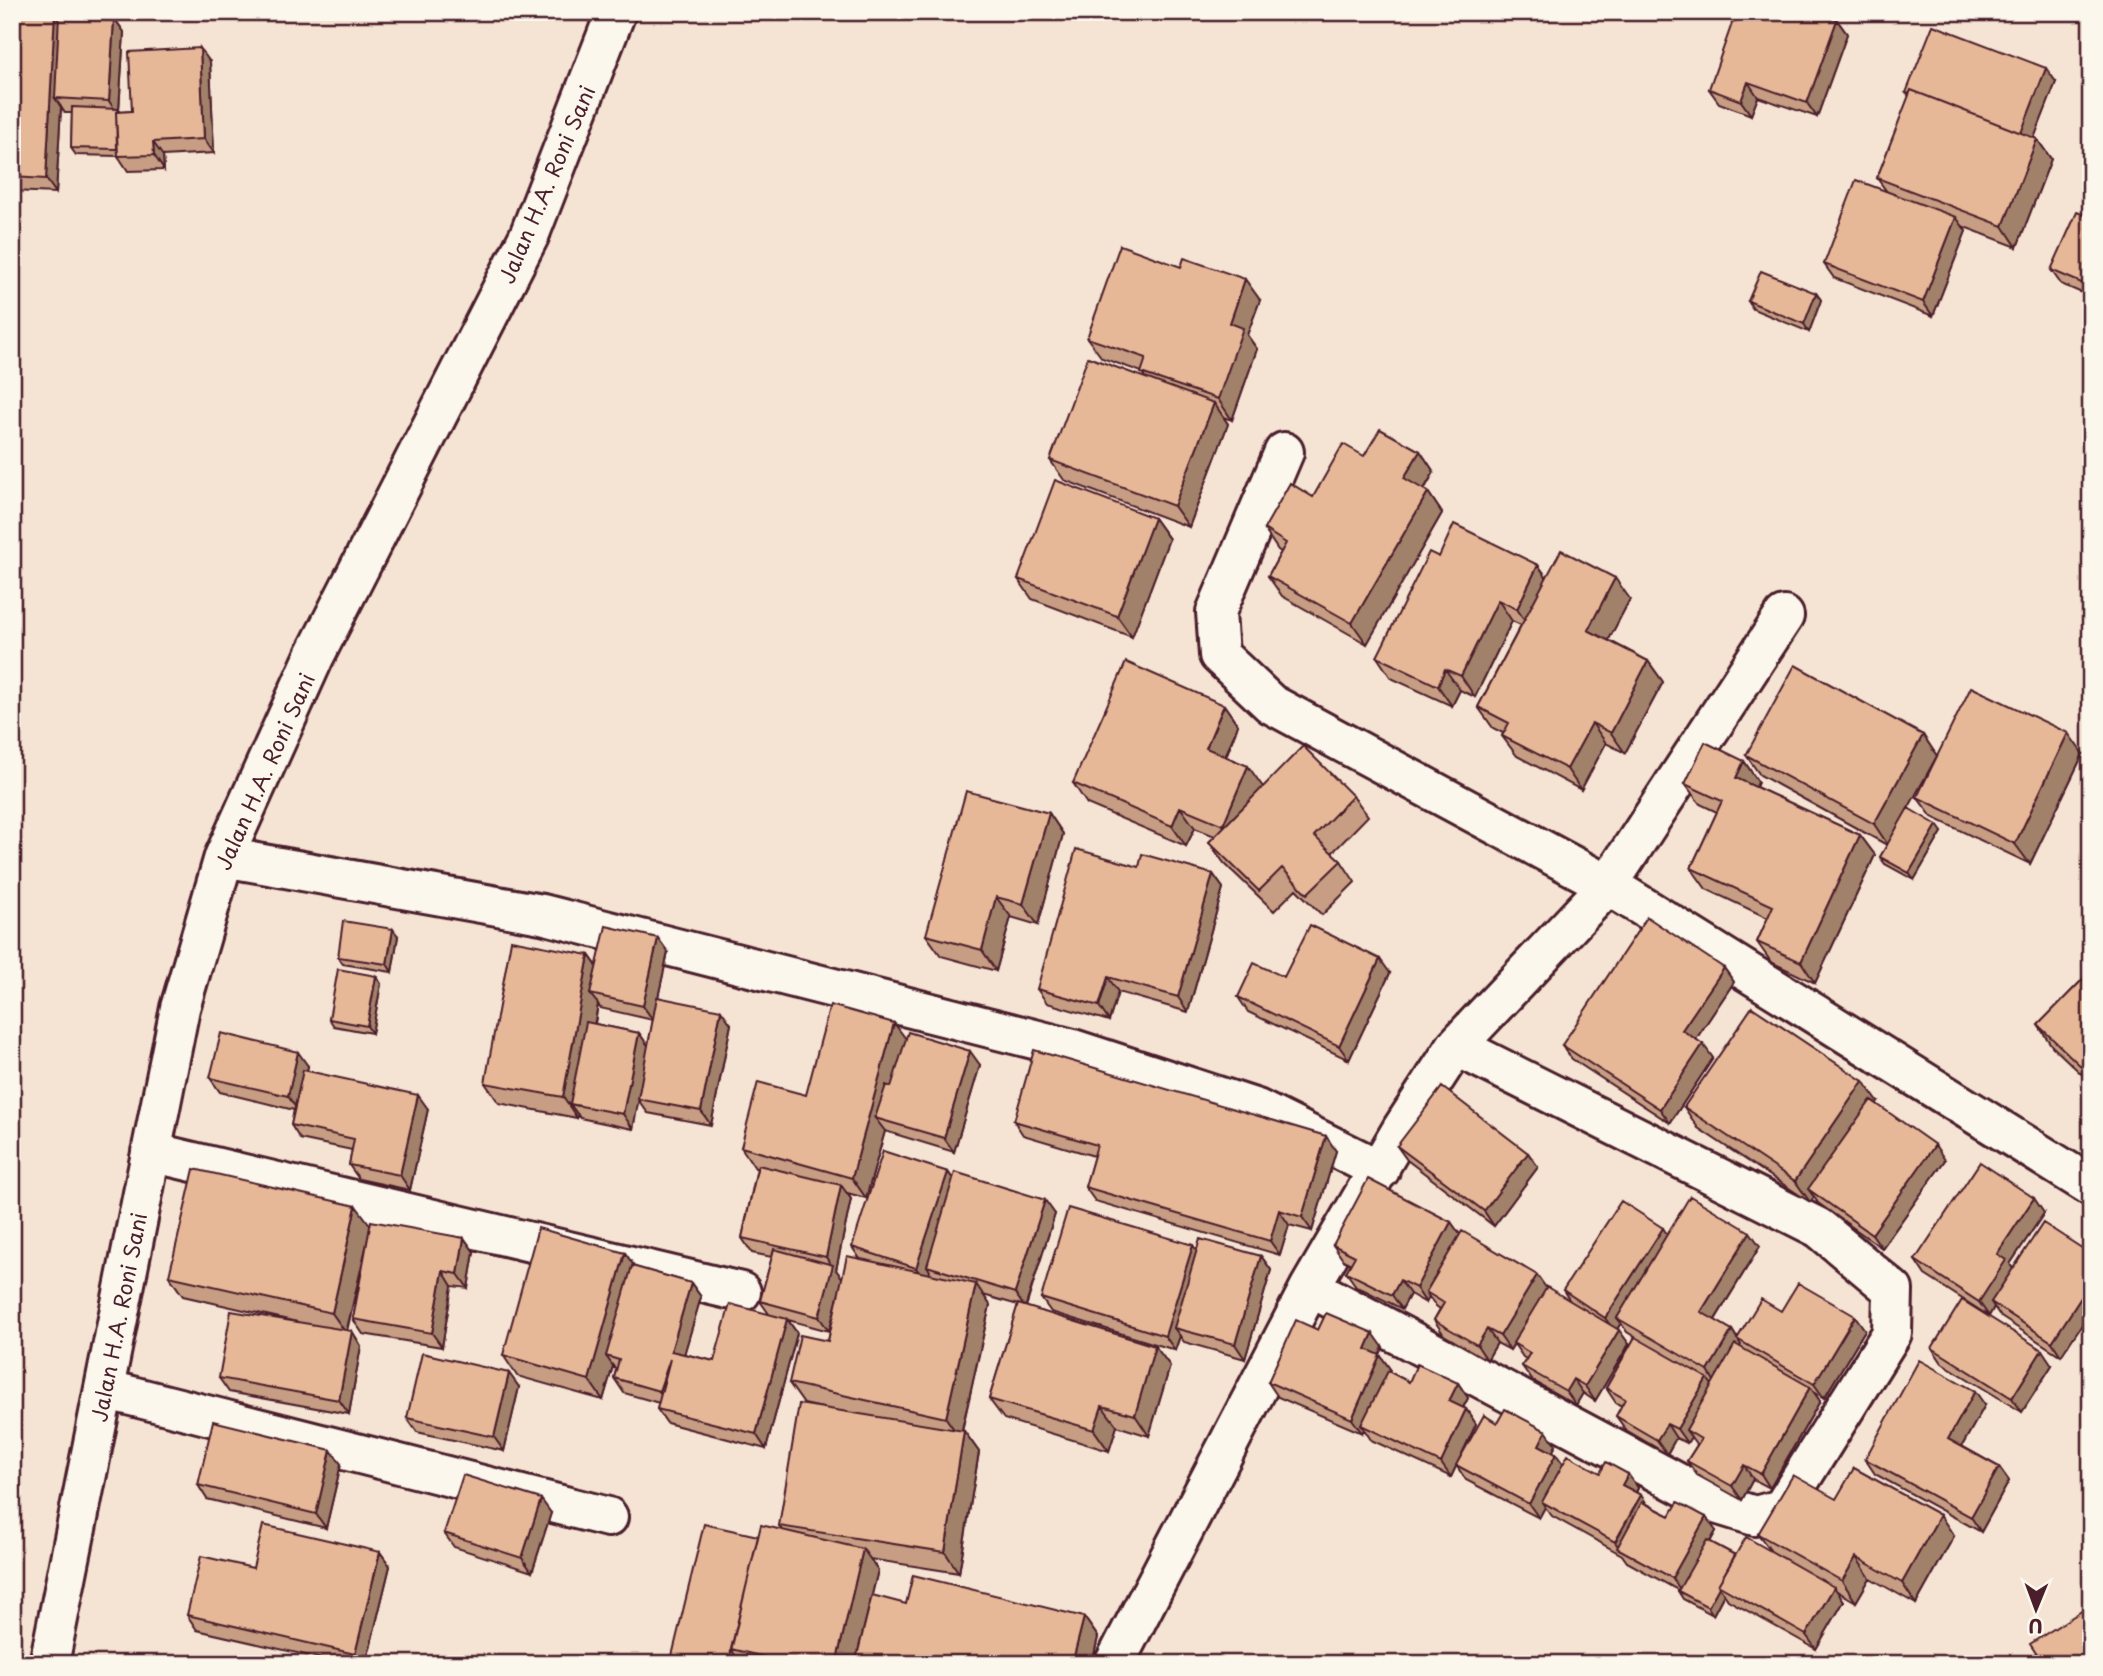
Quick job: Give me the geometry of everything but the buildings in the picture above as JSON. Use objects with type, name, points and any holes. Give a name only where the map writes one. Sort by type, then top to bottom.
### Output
[{"type":"street","name":"Jalan H.A. Roni Sani","points":[[56,1662],[104,1389],[180,1008],[224,856],[316,655],[529,236],[616,12]]},
{"type":"street","points":[[1284,452],[1216,612],[1219,655],[1271,704],[1608,885],[2091,1186]]},
{"type":"street","points":[[1114,1664],[1310,1287],[1402,1129],[1456,1046],[1608,885],[1784,616]]},
{"type":"street","points":[[224,856],[542,914],[1073,1049],[1257,1109],[1380,1170]]},
{"type":"street","points":[[1310,1287],[1720,1505],[1755,1516],[1782,1509],[1885,1345],[1892,1333],[1892,1290],[1819,1228],[1456,1046]]},
{"type":"street","points":[[151,1152],[741,1292]]},
{"type":"street","points":[[104,1389],[608,1517]]}]
